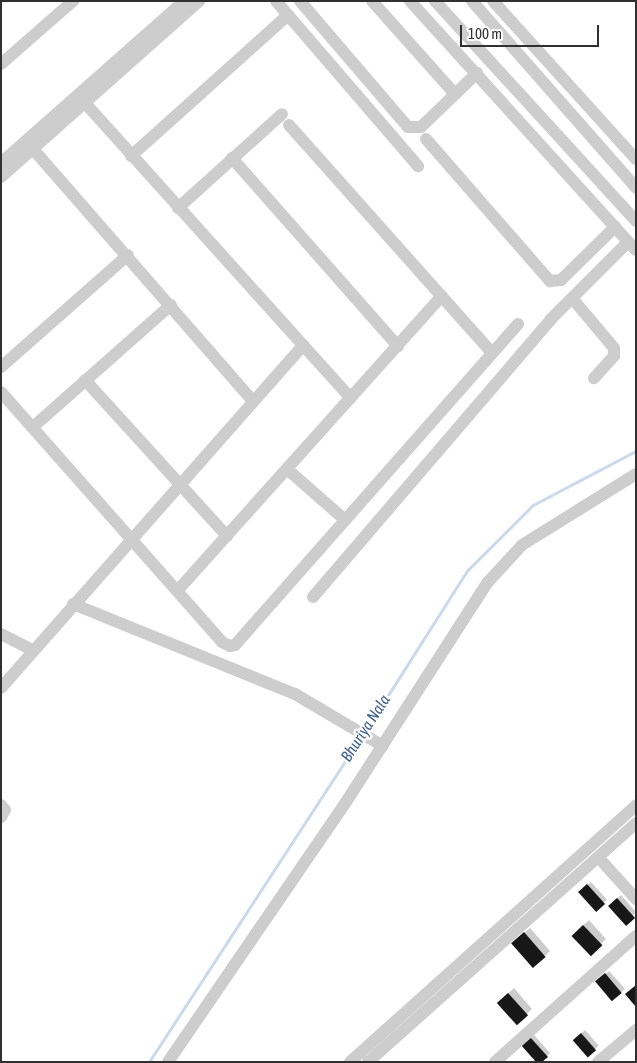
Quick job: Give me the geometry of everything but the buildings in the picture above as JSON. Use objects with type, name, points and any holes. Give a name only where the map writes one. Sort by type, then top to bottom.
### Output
[{"type":"street","points":[[1,64],[73,1]]},
{"type":"street","points":[[1,163],[184,1]]},
{"type":"street","points":[[1,177],[199,1]]},
{"type":"street","points":[[276,1],[418,166]]},
{"type":"street","points":[[300,1],[408,128],[420,127],[477,73]]},
{"type":"street","points":[[372,1],[455,94]]},
{"type":"street","points":[[313,597],[572,298],[632,246],[410,1]]},
{"type":"street","points":[[435,1],[636,221]]},
{"type":"street","points":[[472,1],[636,188]]},
{"type":"street","points":[[493,1],[636,159]]},
{"type":"street","points":[[131,156],[288,15]]},
{"type":"street","points":[[85,103],[351,398]]},
{"type":"street","points":[[178,208],[282,114]]},
{"type":"street","points":[[289,125],[492,353]]},
{"type":"street","points":[[426,139],[550,281],[561,280],[615,227]]},
{"type":"street","points":[[32,149],[171,304],[253,401]]},
{"type":"street","points":[[232,158],[398,346]]},
{"type":"street","points":[[1,368],[128,255]]},
{"type":"street","points":[[178,590],[442,296]]},
{"type":"street","points":[[572,298],[614,348],[614,356],[594,378]]},
{"type":"street","points":[[33,427],[171,304]]},
{"type":"street","points":[[1,392],[132,537],[222,642],[230,646],[235,645],[518,324]]},
{"type":"street","points":[[1,688],[32,650],[303,345]]},
{"type":"street","points":[[86,380],[227,536]]},
{"type":"street","points":[[287,469],[345,520]]},
{"type":"street","points":[[168,1062],[470,608],[503,565],[522,545],[550,525],[636,474]]},
{"type":"street","points":[[73,604],[295,694],[380,743]]},
{"type":"street","points":[[1,634],[32,650]]},
{"type":"street","points":[[1,804],[5,810],[1,817]]},
{"type":"street","points":[[374,1056],[636,805]]},
{"type":"street","points":[[350,1062],[374,1056],[636,823]]},
{"type":"street","points":[[598,857],[636,899]]},
{"type":"street","points":[[494,1062],[636,936]]},
{"type":"street","points":[[598,1062],[636,1030]]},
{"type":"waterway","name":"Bhuriya Nala","points":[[366,730],[467,571],[533,505],[636,451]]},
{"type":"waterway","name":"Bhuriya Nala","points":[[149,1062],[361,737]]}]
